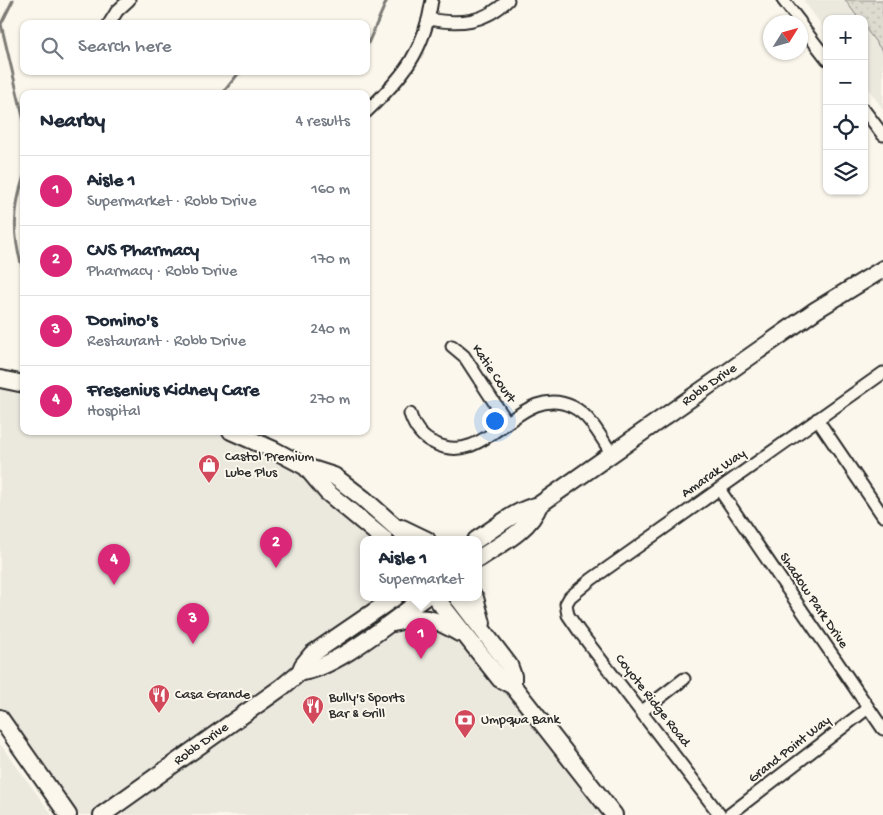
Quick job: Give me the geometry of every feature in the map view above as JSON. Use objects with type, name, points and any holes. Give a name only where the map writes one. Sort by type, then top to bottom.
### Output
[{"type":"main road","name":"Robb Drive","points":[[482,536],[511,516],[539,505],[816,310],[883,269]]},
{"type":"main road","points":[[0,379],[20,383]]},
{"type":"main road","points":[[240,435],[306,467],[334,476],[406,536]]},
{"type":"main road","points":[[306,467],[334,498],[350,520],[368,536]]},
{"type":"main road","points":[[334,498],[380,536]]},
{"type":"main road","name":"Robb Drive","points":[[483,556],[525,526],[534,517],[539,505]]},
{"type":"main road","points":[[393,524],[418,536]]},
{"type":"main road","points":[[347,630],[353,620],[375,601]]},
{"type":"main road","name":"Robb Drive","points":[[300,672],[312,654],[390,601]]},
{"type":"main road","name":"Robb Drive","points":[[102,815],[300,672],[311,671],[336,659],[420,601]]},
{"type":"main road","points":[[439,601],[511,668],[513,686],[614,815]]},
{"type":"main road","points":[[460,601],[477,636]]},
{"type":"main road","points":[[475,601],[477,636]]},
{"type":"main road","points":[[384,626],[418,618],[430,618],[477,636]]},
{"type":"main road","points":[[0,718],[68,815]]},
{"type":"street","points":[[112,20],[117,11],[129,0]]},
{"type":"street","points":[[370,108],[396,84],[418,52],[429,19],[432,0]]},
{"type":"street","points":[[429,19],[448,23],[474,21],[486,17],[508,0]]},
{"type":"street","points":[[783,0],[794,15]]},
{"type":"street","points":[[808,34],[823,54]]},
{"type":"street","points":[[868,115],[883,135]]},
{"type":"street","name":"Katie Court","points":[[452,346],[464,356],[507,422]]},
{"type":"street","name":"Amarak Way","points":[[566,604],[577,590],[883,373]]},
{"type":"street","points":[[410,414],[413,423],[424,437],[449,449],[474,445],[536,404],[552,402],[567,404],[585,416],[612,454]]},
{"type":"street","points":[[817,420],[883,516]]},
{"type":"street","name":"Shadow Park Drive","points":[[719,489],[883,729]]},
{"type":"street","name":"Coyote Ridge Road","points":[[566,604],[568,615],[579,631],[720,815]]},
{"type":"street","points":[[641,712],[684,679]]},
{"type":"street","name":"Grand Point Way","points":[[729,815],[868,708]]},
{"type":"shaded area","points":[[803,0],[883,0],[883,109],[868,88],[868,15],[823,15],[823,27]]},
{"type":"shaded area","points":[[845,0],[883,0],[883,52],[868,31],[868,15],[856,15]]},
{"type":"shaded area","points":[[0,379],[20,383],[20,435],[240,435],[290,458],[369,536],[360,536],[360,601],[375,601],[303,665],[398,626],[443,624],[493,675],[613,815],[68,815],[0,718]]},
{"type":"shaded area","points":[[0,744],[51,813],[51,815],[0,815]]},
{"type":"waterway","points":[[13,0],[1,24],[20,104]]},
{"type":"waterway","points":[[370,39],[387,0]]},
{"type":"waterway","points":[[225,90],[237,75]]},
{"type":"waterway","points":[[20,188],[15,224],[20,260]]},
{"type":"place","name":"Castol Premium Lube Plus","points":[[209,484]]},
{"type":"place","name":"CVS Pharmacy","points":[[276,568]]},
{"type":"place","name":"Fresenius Kidney Care","points":[[114,585]]},
{"type":"place","name":"Domino's","points":[[193,644]]},
{"type":"place","name":"Aisle 1","points":[[421,659]]},
{"type":"place","name":"Casa Grande","points":[[159,714]]},
{"type":"place","name":"Bully's Sports Bar & Grill","points":[[313,725]]},
{"type":"place","name":"Umpqua Bank","points":[[465,739]]}]
